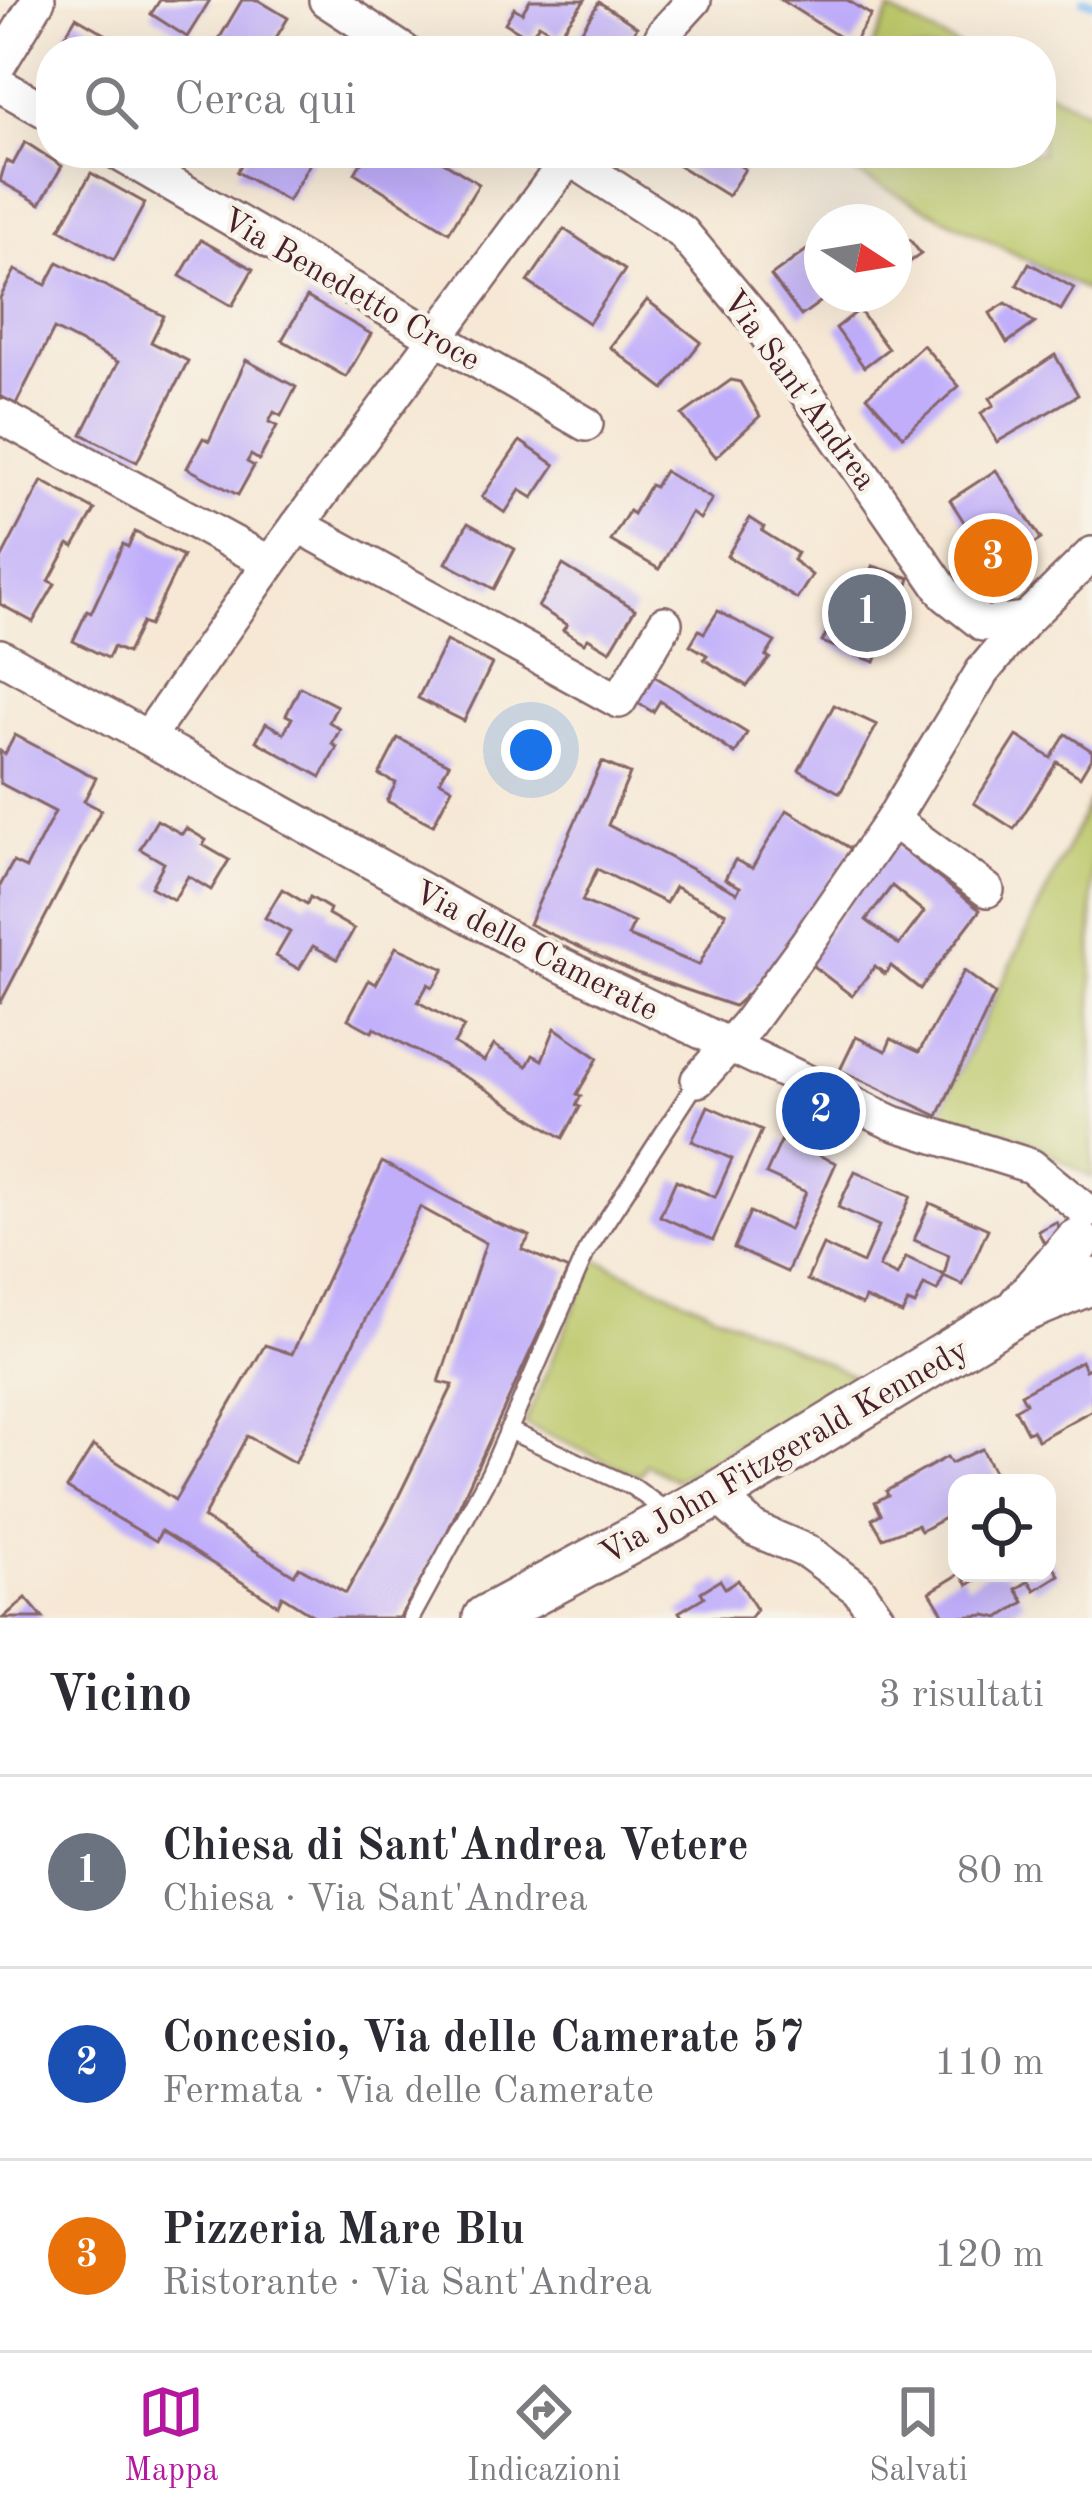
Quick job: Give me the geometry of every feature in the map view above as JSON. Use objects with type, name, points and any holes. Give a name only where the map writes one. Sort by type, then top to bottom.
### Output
[{"type":"street","points":[[0,63],[38,0]]},
{"type":"street","points":[[326,0],[381,36]]},
{"type":"street","points":[[662,36],[694,0]]},
{"type":"street","points":[[0,85],[36,105]]},
{"type":"street","name":"Via Benedetto Croce","points":[[144,168],[586,424]]},
{"type":"street","points":[[148,737],[556,168]]},
{"type":"street","name":"Via Sant'Andrea","points":[[609,168],[682,232],[760,324],[946,595],[983,624],[1026,619]]},
{"type":"street","points":[[0,416],[270,563]]},
{"type":"street","points":[[298,525],[620,701],[665,623]]},
{"type":"street","points":[[698,1080],[729,1046],[892,820],[982,672],[1026,619],[1092,554]]},
{"type":"street","name":"Via delle Camerate","points":[[0,656],[534,952],[893,1123],[1031,1166],[1088,1241]]},
{"type":"street","points":[[892,820],[987,890]]},
{"type":"street","name":"Via John Fitzgerald Kennedy","points":[[485,1618],[716,1495],[1015,1313],[1088,1241]]},
{"type":"street","points":[[716,1495],[754,1529],[808,1552],[858,1589],[878,1618]]},
{"type":"lane","points":[[411,1618],[490,1473],[586,1252],[698,1080]]},
{"type":"lane","points":[[508,1430],[633,1487],[676,1518]]},
{"type":"green space","points":[[890,11],[939,36],[878,36]]},
{"type":"green space","points":[[1056,96],[1092,114],[1092,293],[846,168],[1056,168]]},
{"type":"green space","points":[[1092,797],[1092,1178],[1026,1139],[968,1120],[938,1116]]},
{"type":"green space","points":[[596,1259],[858,1378],[675,1480],[646,1464],[639,1476],[524,1424]]},
{"type":"building","points":[[160,0],[210,0],[188,36],[151,14]]},
{"type":"building","points":[[242,0],[258,0],[288,18],[277,36],[221,36]]},
{"type":"building","points":[[530,0],[585,0],[558,36],[539,24],[527,36],[505,23],[514,8],[522,13]]},
{"type":"building","points":[[781,0],[847,0],[871,15],[858,36],[838,36]]},
{"type":"building","points":[[599,2],[637,27],[632,36],[578,36]]},
{"type":"building","points":[[76,17],[109,36],[65,36]]},
{"type":"building","points":[[25,142],[36,149],[36,168],[61,168],[40,204],[0,181],[6,161],[13,164]]},
{"type":"building","points":[[239,168],[307,168],[288,201],[237,172]]},
{"type":"building","points":[[358,168],[453,168],[479,184],[449,232],[355,173]]},
{"type":"building","points":[[683,168],[743,168],[728,196]]},
{"type":"building","points":[[91,173],[145,203],[114,260],[60,229]]},
{"type":"building","points":[[564,229],[625,270],[589,323],[528,282]]},
{"type":"building","points":[[201,240],[253,269],[232,306],[180,276]]},
{"type":"building","points":[[804,252],[806,312],[801,316],[771,276]]},
{"type":"building","points":[[58,262],[164,316],[151,342],[188,361],[137,462],[82,434],[118,362],[54,329],[16,404],[0,396],[0,298],[15,270],[46,285]]},
{"type":"building","points":[[1029,263],[1074,288],[1061,310],[1017,285]]},
{"type":"building","points":[[307,297],[371,334],[346,377],[282,340]]},
{"type":"building","points":[[647,300],[701,342],[664,389],[610,347]]},
{"type":"building","points":[[1006,303],[1035,323],[1007,343],[990,313]]},
{"type":"building","points":[[860,312],[888,349],[864,367],[836,328]]},
{"type":"building","points":[[923,345],[959,386],[903,436],[867,396]]},
{"type":"building","points":[[1055,355],[1078,395],[997,442],[981,413],[994,405],[990,398]]},
{"type":"building","points":[[246,360],[296,387],[281,416],[274,412],[269,422],[277,426],[259,460],[251,455],[247,462],[254,466],[238,495],[187,468],[203,438],[209,441]]},
{"type":"building","points":[[731,380],[740,382],[760,416],[716,457],[682,415]]},
{"type":"building","points":[[520,441],[555,465],[533,498],[520,490],[505,513],[482,497]]},
{"type":"building","points":[[996,470],[1041,539],[994,569],[950,500]]},
{"type":"building","points":[[664,471],[712,499],[700,519],[691,513],[659,569],[611,541],[629,511],[633,514]]},
{"type":"building","points":[[42,481],[95,510],[74,547],[69,544],[49,581],[55,584],[33,622],[0,604],[0,561]]},
{"type":"building","points":[[750,518],[797,553],[793,560],[812,575],[797,599],[727,556]]},
{"type":"building","points":[[468,523],[515,549],[494,589],[446,563]]},
{"type":"building","points":[[135,532],[183,556],[149,626],[142,623],[127,653],[113,647],[108,658],[73,641],[123,544],[128,547]]},
{"type":"building","points":[[563,565],[635,609],[610,651],[588,638],[584,643],[563,630],[567,625],[538,607]]},
{"type":"building","points":[[873,566],[910,578],[889,650],[881,647],[875,662],[822,642],[845,598],[860,604]]},
{"type":"building","points":[[718,611],[775,642],[766,656],[770,658],[747,686],[690,645]]},
{"type":"building","points":[[446,641],[492,664],[464,721],[418,698]]},
{"type":"building","points":[[646,671],[747,733],[735,754],[660,701],[653,712],[629,698]]},
{"type":"building","points":[[300,687],[337,706],[329,722],[340,729],[332,744],[337,747],[321,777],[256,741],[266,723],[284,733],[292,718],[286,715]]},
{"type":"building","points":[[834,705],[877,725],[840,793],[799,770]]},
{"type":"building","points":[[1066,734],[1092,751],[1092,757],[1080,777],[1057,762],[1014,829],[974,803],[1017,736],[1051,758]]},
{"type":"building","points":[[15,735],[96,778],[84,801],[101,810],[0,1004],[0,886],[13,862],[26,868],[55,812],[0,783],[0,751],[5,754]]},
{"type":"building","points":[[398,738],[449,764],[440,781],[452,788],[433,825],[387,801],[396,783],[379,775]]},
{"type":"building","points":[[602,762],[630,774],[608,825],[737,893],[740,887],[725,879],[735,860],[752,868],[787,810],[853,850],[770,973],[734,1006],[634,972],[529,924]],"holes":[[[597,869],[666,903],[675,887],[726,913],[699,965],[628,936],[634,923],[582,901]]]},
{"type":"building","points":[[157,820],[182,834],[186,828],[229,860],[211,890],[188,876],[174,900],[151,887],[164,863],[140,849]]},
{"type":"building","points":[[894,843],[980,910],[920,989],[891,966],[885,974],[875,966],[852,996],[805,960]],"holes":[[[892,886],[924,912],[899,945],[866,920]]]},
{"type":"building","points":[[282,889],[307,904],[310,897],[354,929],[337,959],[313,946],[299,969],[276,956],[290,932],[265,918]]},
{"type":"building","points":[[396,947],[444,969],[418,1002],[464,1027],[454,1044],[484,1061],[494,1045],[527,1066],[533,1055],[542,1060],[555,1028],[598,1058],[577,1094],[580,1107],[563,1138],[473,1081],[348,1019],[369,980],[376,984]]},
{"type":"building","points":[[964,971],[995,994],[938,1116],[840,1070],[856,1037],[886,1051],[891,1039],[919,1052]]},
{"type":"building","points":[[708,1106],[762,1130],[713,1240],[660,1216],[676,1180],[715,1197],[732,1159],[692,1141]]},
{"type":"building","points":[[782,1139],[836,1163],[787,1272],[734,1248],[750,1212],[789,1230],[806,1192],[766,1174]]},
{"type":"building","points":[[382,1162],[530,1236],[522,1249],[568,1270],[439,1550],[399,1618],[317,1618],[282,1596],[278,1605],[161,1531],[156,1541],[67,1488],[93,1446],[175,1500],[265,1345],[292,1354]],"holes":[[[420,1207],[486,1243],[439,1382],[453,1385],[346,1593],[299,1567],[294,1575],[203,1518],[247,1436],[295,1463]]]},
{"type":"building","points":[[855,1171],[911,1196],[879,1267],[897,1276],[906,1257],[944,1275],[949,1255],[914,1240],[930,1203],[988,1229],[963,1285],[944,1276],[937,1291],[924,1285],[915,1305],[908,1302],[902,1314],[865,1298],[862,1305],[807,1280],[823,1245],[863,1263],[879,1226],[838,1207]]},
{"type":"building","points":[[1056,1222],[1065,1239],[1047,1249],[1038,1231]]},
{"type":"building","points":[[1081,1361],[1085,1370],[1092,1367],[1092,1410],[1038,1440],[1032,1430],[1027,1432],[1015,1409],[1026,1403],[1021,1394]]},
{"type":"building","points":[[982,1449],[995,1474],[948,1474],[948,1516],[921,1531],[917,1525],[883,1538],[872,1519],[881,1514],[875,1502],[947,1457],[951,1463]]},
{"type":"building","points":[[720,1580],[725,1588],[738,1580],[757,1610],[749,1618],[683,1618],[679,1612]]},
{"type":"building","points":[[948,1581],[968,1585],[1027,1582],[1016,1589],[1024,1602],[999,1618],[946,1618],[930,1592]]},
{"type":"building","points":[[26,1598],[43,1618],[3,1618]]},
{"type":"waterway","points":[[1084,0],[1092,2]]},
{"type":"place","name":"Pizzeria Mare Blu","points":[[993,558]]},
{"type":"place","name":"Chiesa di Sant'Andrea Vetere","points":[[867,613]]},
{"type":"place","name":"Concesio, Via delle Camerate 57","points":[[821,1111]]}]
